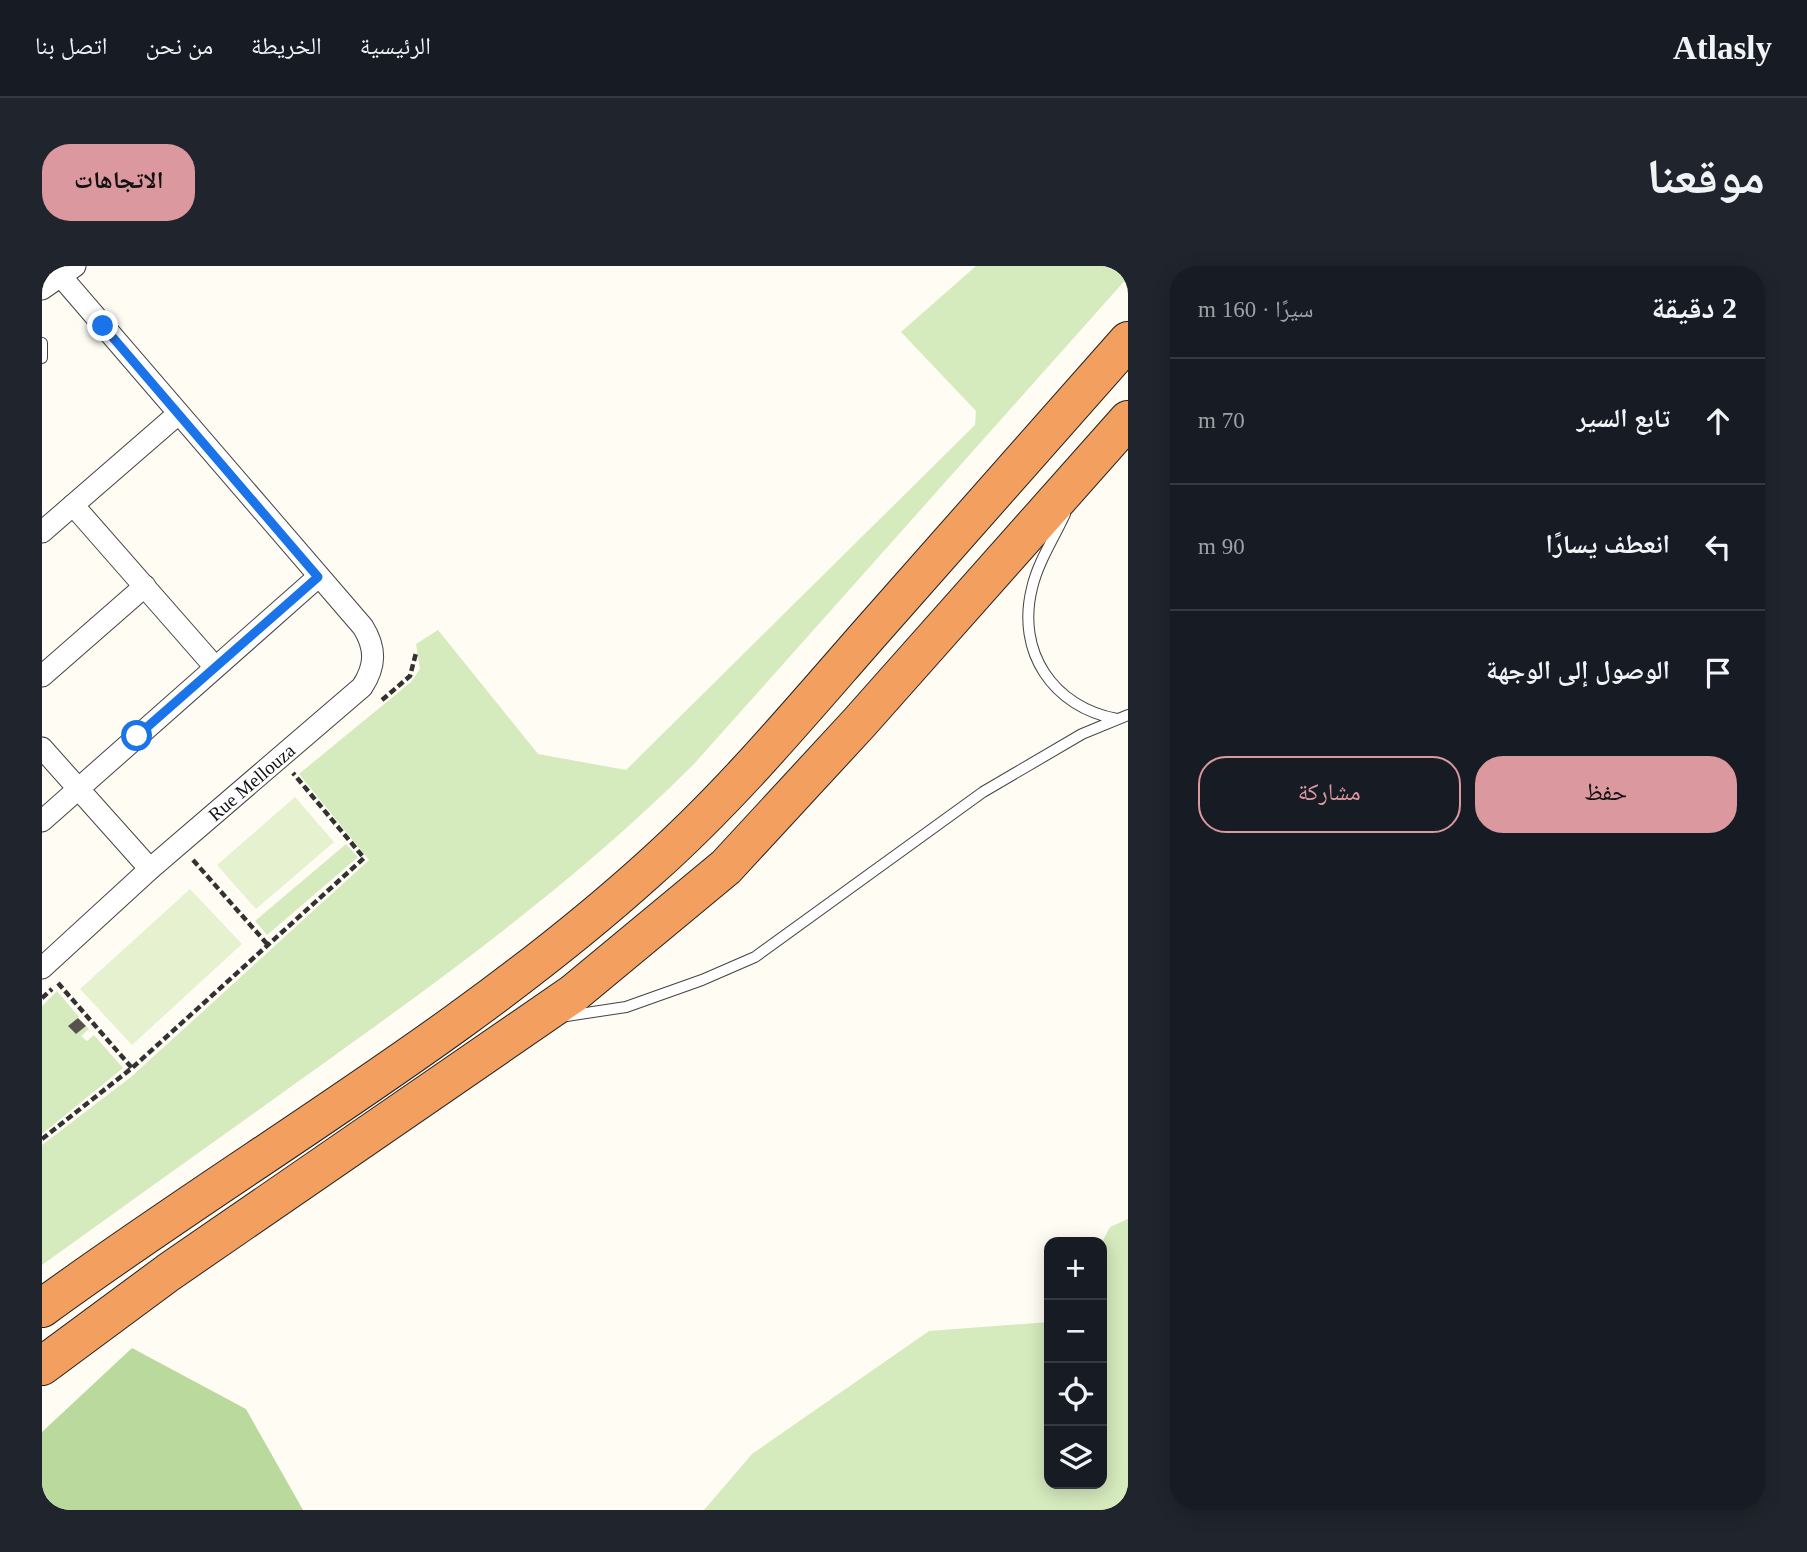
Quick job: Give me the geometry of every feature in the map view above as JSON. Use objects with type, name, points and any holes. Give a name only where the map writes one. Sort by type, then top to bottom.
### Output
[{"type":"highway","points":[[42,1308],[464,1018],[568,938],[650,869],[723,798],[796,719],[1128,341]]},
{"type":"highway","points":[[42,1366],[169,1272],[573,993],[726,867],[1128,420]]},
{"type":"street","points":[[42,289],[63,269]]},
{"type":"street","name":"Rue Mellouza","points":[[42,968],[150,869],[362,687],[373,664],[370,638],[177,414],[63,269]]},
{"type":"street","points":[[42,532],[177,414]]},
{"type":"street","points":[[73,505],[215,667]]},
{"type":"street","points":[[42,821],[318,577]]},
{"type":"street","points":[[42,676],[145,586]]},
{"type":"street","points":[[42,748],[150,869]]},
{"type":"lane","points":[[42,343],[42,358]]},
{"type":"lane","points":[[1092,461],[1038,569],[1028,604],[1028,622],[1034,655],[1050,683],[1073,703],[1123,717]]},
{"type":"lane","points":[[537,1018],[580,1016],[626,1007],[702,980],[755,957],[983,792],[1082,734],[1123,717]]},
{"type":"path","points":[[42,1139],[132,1068],[364,858],[293,773]]},
{"type":"path","points":[[193,859],[268,945]]},
{"type":"path","points":[[58,983],[132,1068]]},
{"type":"green space","points":[[976,266],[1128,266],[1128,277],[694,764],[652,805],[564,882],[472,954],[379,1024],[42,1265],[42,1145],[131,1077],[369,860],[299,774],[411,682],[420,669],[416,644],[438,630],[538,754],[626,770],[975,425],[976,411],[901,332]]},
{"type":"green space","points":[[295,797],[334,842],[256,909],[217,865]]},
{"type":"green space","points":[[346,844],[358,857],[267,935],[255,921]]},
{"type":"green space","points":[[190,889],[242,944],[132,1045],[80,989]]},
{"type":"green space","points":[[57,991],[79,1017],[69,1027],[76,1034],[86,1026],[89,1029],[81,1036],[87,1041],[94,1035],[123,1068],[42,1134],[42,1006]]},
{"type":"green space","points":[[1128,1219],[1128,1510],[704,1510],[752,1454],[929,1331],[1044,1322],[1044,1489],[1107,1489],[1107,1237],[1105,1237],[1110,1227]]},
{"type":"green space","points":[[132,1348],[246,1409],[303,1510],[42,1510],[42,1432]]},
{"type":"building","points":[[78,1018],[86,1026],[76,1034],[68,1026]]},
{"type":"route","points":[[103,326],[318,577],[137,736]]}]
